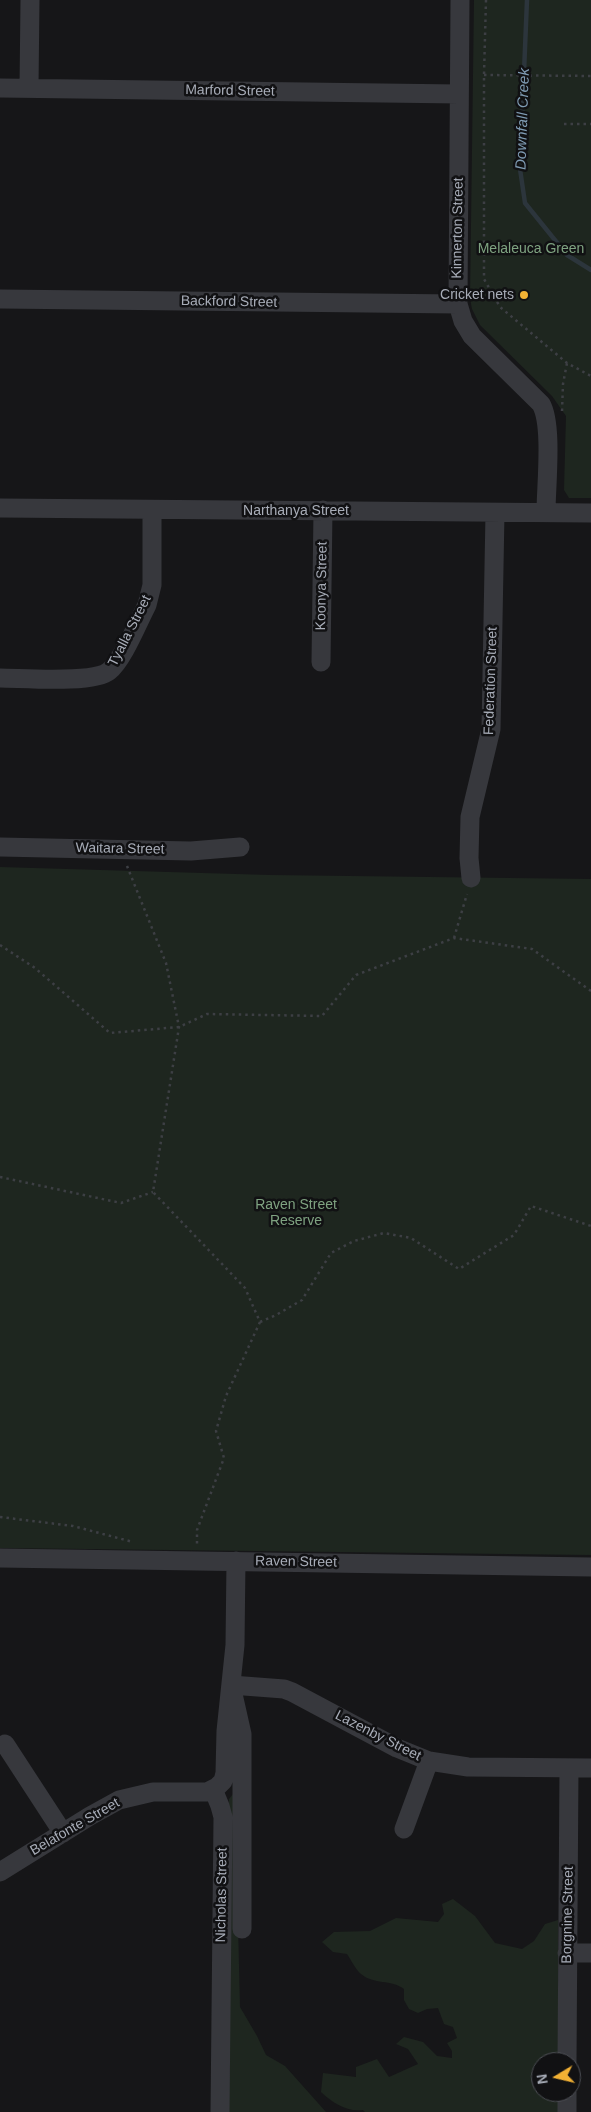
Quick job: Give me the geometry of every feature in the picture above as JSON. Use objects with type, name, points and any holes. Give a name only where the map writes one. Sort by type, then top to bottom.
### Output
[{"type":"street","points":[[30,0],[30,88]]},
{"type":"street","name":"Kinnerton Street","points":[[460,0],[458,304],[462,321],[472,336],[541,404],[546,412],[546,512]]},
{"type":"street","name":"Marford Street","points":[[0,88],[459,94]]},
{"type":"street","name":"Backford Street","points":[[0,299],[458,304]]},
{"type":"street","name":"Narthanya Street","points":[[0,508],[591,513]]},
{"type":"street","name":"Tyalla Street","points":[[0,678],[88,678],[104,675],[114,667],[147,605],[150,595],[152,510]]},
{"type":"street","name":"Koonya Street","points":[[321,662],[323,510]]},
{"type":"street","name":"Federation Street","points":[[471,878],[469,858],[470,817],[492,729],[495,512]]},
{"type":"street","name":"Waitara Street","points":[[0,847],[191,851],[240,847]]},
{"type":"street","name":"Raven Street","points":[[0,1558],[591,1567]]},
{"type":"street","name":"Nicholas Street","points":[[220,2112],[223,1817],[213,1790],[222,1781],[225,1773],[226,1731],[235,1645],[236,1561]]},
{"type":"street","name":"Nicholas Street","points":[[231,1685],[242,1734],[242,1929]]},
{"type":"street","name":"Lazenby Street","points":[[231,1685],[284,1689],[292,1692],[402,1751],[429,1761],[468,1767],[591,1768]]},
{"type":"street","points":[[5,1744],[63,1833]]},
{"type":"street","points":[[404,1829],[429,1761]]},
{"type":"street","name":"Borgnine Street","points":[[567,2052],[569,1768]]},
{"type":"street","name":"Belafonte Street","points":[[0,1872],[106,1806],[135,1795],[153,1792],[203,1792],[213,1790]]},
{"type":"street","points":[[567,1953],[591,1953]]},
{"type":"path","points":[[486,0],[484,279],[500,307],[567,363],[591,376]]},
{"type":"path","points":[[484,75],[591,76]]},
{"type":"path","points":[[564,124],[591,124]]},
{"type":"path","points":[[121,849],[166,963],[179,1027],[153,1192]]},
{"type":"path","points":[[454,938],[471,878]]},
{"type":"path","points":[[0,945],[35,968],[110,1033],[179,1027],[207,1014],[322,1016],[356,975],[454,938],[532,949],[591,991]]},
{"type":"path","points":[[0,1177],[121,1203],[153,1192]]},
{"type":"path","points":[[153,1192],[245,1288],[260,1322]]},
{"type":"path","points":[[197,1561],[197,1530],[224,1458],[216,1430],[226,1396],[260,1322],[302,1300],[331,1253],[362,1239],[384,1233],[411,1238],[458,1269],[514,1235],[531,1206],[591,1226]]},
{"type":"path","points":[[0,1517],[73,1526],[135,1543]]},
{"type":"green space","name":"Melaleuca Green","points":[[474,0],[591,0],[591,498],[569,498],[564,490],[566,416],[552,396],[480,325],[472,309],[470,298]]},
{"type":"green space","name":"Raven Street Reserve","points":[[0,867],[270,875],[591,879],[591,1555],[0,1548]]},
{"type":"green space","points":[[233,1794],[235,1797],[240,2007],[266,2055],[285,2066],[326,2112],[226,2112],[230,2064],[229,1799]]},
{"type":"green space","points":[[453,1899],[475,1916],[495,1943],[522,1949],[534,1941],[545,1924],[558,1920],[559,2052],[531,2052],[531,2102],[560,2102],[560,2112],[365,2112],[340,2106],[321,2092],[323,2073],[356,2077],[356,2067],[377,2059],[389,2077],[418,2064],[408,2049],[396,2044],[404,2037],[423,2042],[437,2056],[452,2058],[452,2051],[447,2043],[457,2038],[453,2027],[444,2024],[438,2008],[427,2009],[418,2013],[409,2009],[404,2000],[404,1989],[394,1984],[371,1980],[357,1970],[347,1954],[333,1952],[322,1942],[334,1932],[370,1931],[396,1918],[438,1922],[444,1914],[442,1904]]},
{"type":"waterway","name":"Downfall Creek","points":[[527,0],[520,169],[525,203],[567,255],[591,270]]},
{"type":"place","name":"Cricket nets","points":[[524,295]]}]
